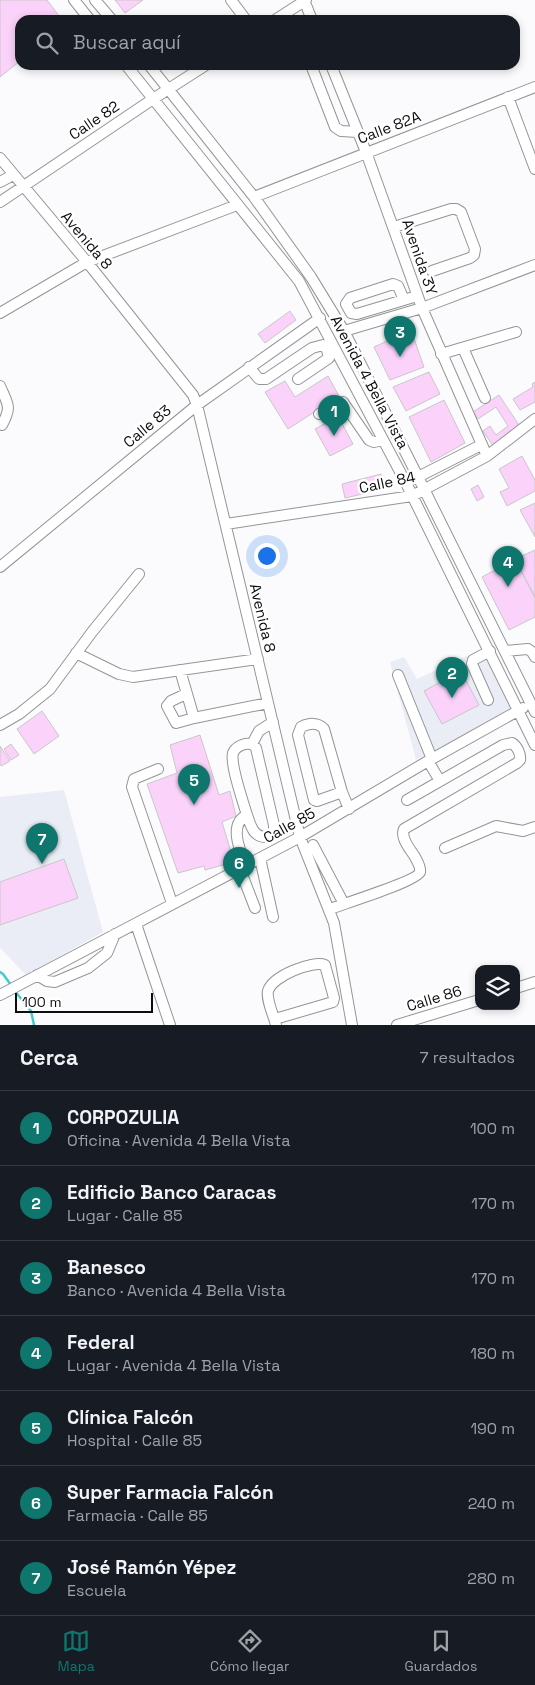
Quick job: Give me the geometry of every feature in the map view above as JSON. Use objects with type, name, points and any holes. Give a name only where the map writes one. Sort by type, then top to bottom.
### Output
[{"type":"street","points":[[74,0],[86,15]]},
{"type":"street","points":[[95,0],[108,15]]},
{"type":"street","points":[[231,0],[242,15]]},
{"type":"street","points":[[283,15],[305,0],[310,15]]},
{"type":"street","name":"Avenida 4 Bella Vista","points":[[130,70],[299,281],[406,483],[535,745]]},
{"type":"street","name":"Avenida 4 Bella Vista","points":[[153,70],[254,197],[311,277],[344,331],[534,706]]},
{"type":"street","name":"Calle 82","points":[[0,202],[153,98],[198,70]]},
{"type":"street","points":[[313,70],[335,127],[341,131],[358,132]]},
{"type":"street","name":"Avenida 3Y","points":[[333,70],[394,227],[417,296],[487,456]]},
{"type":"street","name":"Calle 82A","points":[[254,197],[535,87]]},
{"type":"street","points":[[508,97],[535,169]]},
{"type":"street","name":"Avenida 8","points":[[0,158],[87,262],[193,395],[197,404],[300,838],[334,923],[352,1025]]},
{"type":"street","points":[[0,182],[13,175]]},
{"type":"street","points":[[0,314],[87,262],[237,205]]},
{"type":"street","points":[[394,227],[451,209],[461,212],[475,249],[474,255],[432,271]]},
{"type":"street","points":[[344,331],[422,308],[535,265]]},
{"type":"street","points":[[404,300],[398,286],[394,284],[350,298],[346,304],[347,310],[354,314],[404,300],[417,296]]},
{"type":"street","name":"Calle 83","points":[[0,567],[197,404],[320,318]]},
{"type":"street","points":[[441,354],[516,332]]},
{"type":"street","points":[[250,367],[259,379],[266,379],[312,348],[323,345],[327,350],[329,358],[298,379]]},
{"type":"street","points":[[463,348],[485,398]]},
{"type":"street","points":[[0,386],[9,410],[2,425]]},
{"type":"street","points":[[319,414],[343,402],[370,440],[374,442],[383,440]]},
{"type":"street","name":"Calle 84","points":[[226,524],[412,496],[487,456],[535,419]]},
{"type":"street","name":"Calle 84","points":[[406,483],[481,445]]},
{"type":"street","points":[[0,725],[19,714],[50,689],[139,574]]},
{"type":"street","points":[[505,651],[528,649],[535,657]]},
{"type":"street","points":[[488,700],[472,664],[473,660],[490,651]]},
{"type":"street","points":[[76,653],[126,676],[133,677],[258,659]]},
{"type":"street","points":[[180,670],[194,718]]},
{"type":"street","points":[[398,675],[430,760],[440,781]]},
{"type":"street","points":[[186,694],[170,701],[167,706],[176,723],[268,703]]},
{"type":"street","name":"Calle 85","points":[[0,995],[136,924],[172,903],[300,838],[430,760],[518,711],[534,706]]},
{"type":"street","points":[[252,744],[259,731],[273,722]]},
{"type":"street","points":[[342,792],[317,801],[314,800],[298,735],[301,727],[319,724],[324,729],[342,792],[349,809]]},
{"type":"street","points":[[247,743],[252,744],[256,750],[274,826],[274,832],[266,837],[256,835],[253,832],[234,770],[233,757],[235,750],[247,743]]},
{"type":"street","points":[[330,909],[393,887],[417,876],[420,872],[419,864],[403,836],[404,829],[517,763],[521,756],[512,743],[503,745],[407,800]]},
{"type":"street","points":[[158,769],[134,779],[132,787],[172,903]]},
{"type":"street","points":[[247,815],[240,820],[236,827],[243,867],[255,908]]},
{"type":"street","points":[[445,848],[496,826],[523,831],[535,827]]},
{"type":"street","points":[[313,845],[344,904]]},
{"type":"street","points":[[260,858],[273,917]]},
{"type":"street","points":[[136,924],[170,1025]]},
{"type":"street","points":[[37,975],[47,982],[55,982],[88,968],[107,953],[115,934]]},
{"type":"street","points":[[320,964],[325,965],[334,998],[333,1002],[275,1022],[268,995],[270,986],[286,973],[320,964]]},
{"type":"street","points":[[520,987],[535,982]]},
{"type":"street","name":"Calle 86","points":[[397,1025],[475,1001]]},
{"type":"shaded area","points":[[482,649],[512,709],[416,760],[390,662],[404,657],[417,679]]},
{"type":"shaded area","points":[[64,790],[103,932],[26,975],[0,948],[0,797]]},
{"type":"building","points":[[0,0],[47,0],[58,15],[15,15],[15,65],[0,77]]},
{"type":"building","points":[[115,0],[143,0],[125,13]]},
{"type":"building","points":[[290,311],[296,320],[265,343],[258,334]]},
{"type":"building","points":[[411,330],[424,367],[390,380],[374,347]]},
{"type":"building","points":[[429,372],[440,394],[406,411],[393,387]]},
{"type":"building","points":[[328,376],[339,396],[288,429],[265,392],[285,381],[295,397]]},
{"type":"building","points":[[535,382],[535,402],[520,410],[513,399],[533,387],[532,384]]},
{"type":"building","points":[[499,395],[521,428],[494,447],[483,431],[490,426],[496,435],[508,426],[496,407],[478,419],[473,412]]},
{"type":"building","points":[[444,400],[465,443],[431,462],[409,417]]},
{"type":"building","points":[[338,416],[353,444],[330,456],[315,429]]},
{"type":"building","points":[[522,456],[535,480],[535,491],[507,506],[500,492],[509,488],[499,469]]},
{"type":"building","points":[[381,474],[385,489],[345,498],[342,484]]},
{"type":"building","points":[[478,485],[484,497],[477,501],[471,489]]},
{"type":"building","points":[[535,503],[535,537],[520,510]]},
{"type":"building","points":[[535,550],[535,597],[515,559]]},
{"type":"building","points":[[515,559],[535,598],[535,617],[509,630],[482,577]]},
{"type":"building","points":[[461,671],[479,705],[442,724],[424,691]]},
{"type":"building","points":[[42,711],[59,736],[34,754],[17,729]]},
{"type":"building","points":[[200,735],[219,795],[230,791],[236,816],[222,822],[234,862],[205,870],[204,866],[178,873],[147,784],[177,773],[170,745]]},
{"type":"building","points":[[11,744],[19,755],[11,760],[4,749]]},
{"type":"building","points":[[0,746],[10,761],[1,766],[0,764]]},
{"type":"building","points":[[64,859],[78,898],[0,925],[0,882]]},
{"type":"waterway","points":[[0,972],[11,985]]},
{"type":"waterway","points":[[14,990],[31,1011],[34,1025]]},
{"type":"place","name":"Banesco","points":[[400,357]]},
{"type":"place","name":"CORPOZULIA","points":[[334,436]]},
{"type":"place","name":"Federal","points":[[508,587]]},
{"type":"place","name":"Edificio Banco Caracas","points":[[452,698]]},
{"type":"place","name":"Clínica Falcón","points":[[194,805]]},
{"type":"place","name":"José Ramón Yépez","points":[[42,864]]},
{"type":"place","name":"Super Farmacia Falcón","points":[[239,888]]}]
